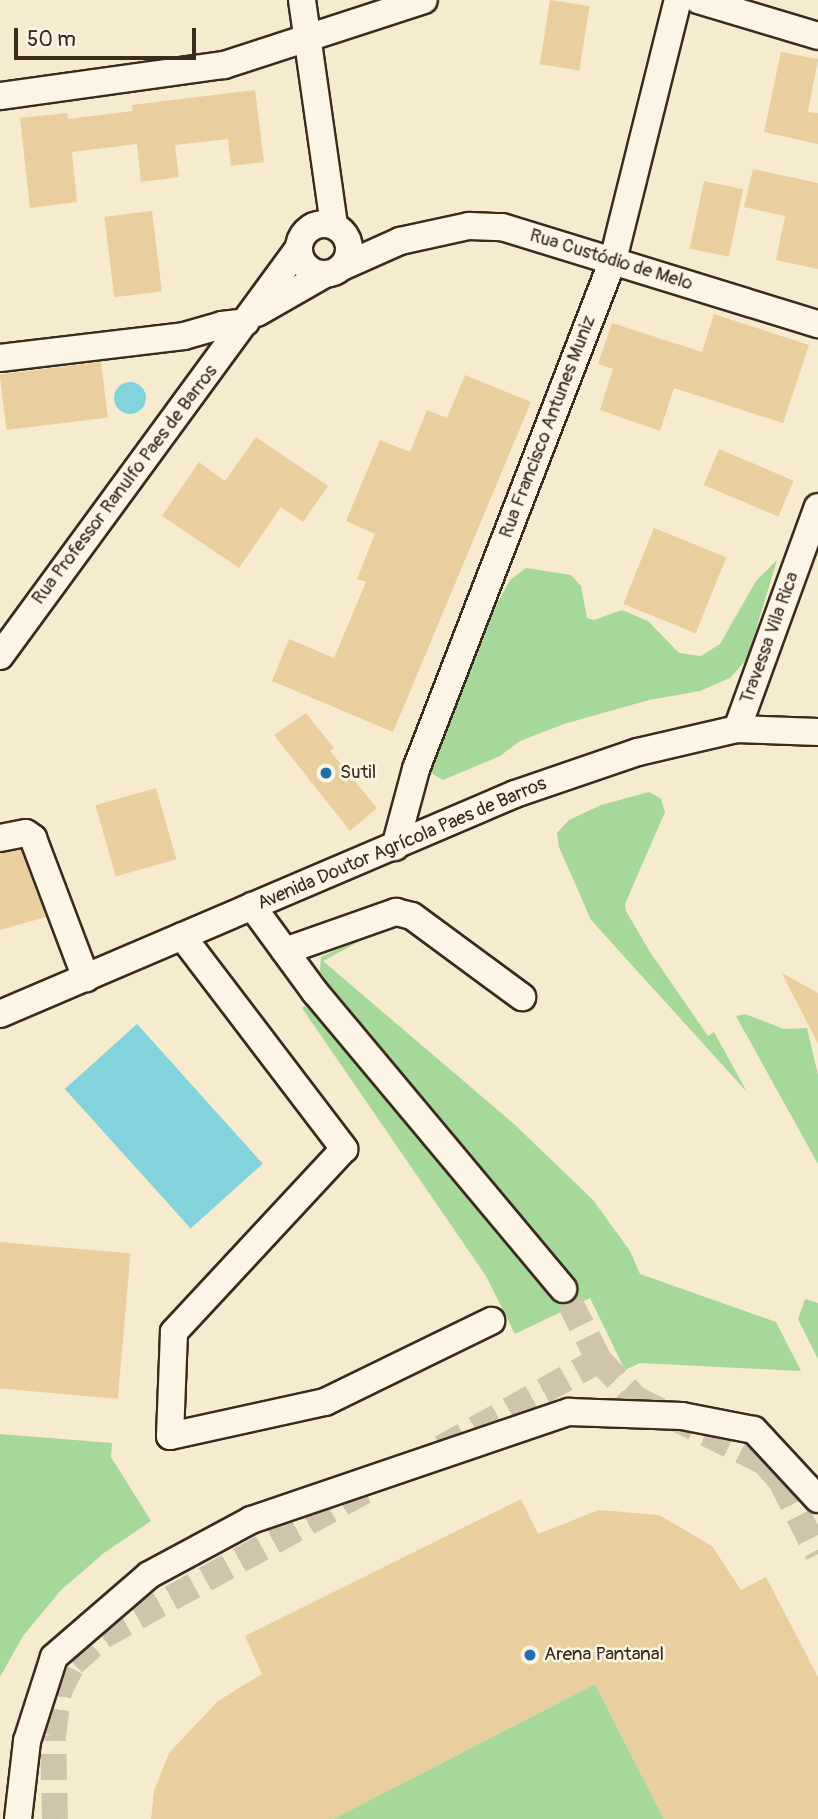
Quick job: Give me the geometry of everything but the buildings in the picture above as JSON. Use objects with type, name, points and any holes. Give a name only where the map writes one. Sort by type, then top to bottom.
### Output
[{"type":"street","points":[[302,0],[328,182],[341,232],[350,249],[333,271],[305,267],[302,240],[314,225],[341,232]]},
{"type":"street","points":[[0,96],[224,65],[424,0]]},
{"type":"street","name":"Rua Francisco Antunes Muniz","points":[[395,847],[416,769],[613,260],[678,0]]},
{"type":"street","points":[[698,0],[818,36]]},
{"type":"street","name":"Rua Professor Ranulfo Paes de Barros","points":[[0,656],[11,624],[249,319],[302,240],[328,182]]},
{"type":"street","name":"Rua Custódio de Melo","points":[[333,271],[400,241],[469,226],[502,227],[818,324]]},
{"type":"street","name":"Rua Custódio de Melo","points":[[341,232],[400,241]]},
{"type":"street","name":"Rua Professor Ranulfo Paes de Barros","points":[[249,319],[333,271]]},
{"type":"street","points":[[0,358],[184,336],[249,319]]},
{"type":"street","points":[[184,336],[221,356]]},
{"type":"street","name":"Travessa Vila Rica","points":[[737,729],[818,507]]},
{"type":"street","name":"Avenida Doutor Agrícola Paes de Barros","points":[[0,1014],[514,794],[638,752],[737,729],[818,732]]},
{"type":"street","points":[[0,838],[26,833],[33,838],[86,978]]},
{"type":"street","points":[[252,906],[315,992],[563,1289]]},
{"type":"street","points":[[285,951],[396,912],[412,916],[522,997]]},
{"type":"street","points":[[181,936],[344,1149],[174,1332],[170,1436],[325,1402],[491,1321]]},
{"type":"street","points":[[18,1819],[27,1741],[54,1657],[149,1575],[251,1520],[569,1412],[682,1416],[754,1430],[818,1499]]},
{"type":"green space","points":[[777,560],[747,659],[730,678],[700,691],[649,700],[564,724],[520,741],[500,756],[443,780],[429,772],[431,754],[486,624],[510,580],[526,568],[571,575],[581,586],[587,618],[594,620],[622,610],[648,621],[679,653],[701,656],[720,644],[756,581]]},
{"type":"green space","points":[[649,792],[661,799],[665,812],[625,904],[626,911],[650,952],[708,1036],[714,1032],[747,1092],[591,920],[559,847],[557,833],[569,820],[601,805]]},
{"type":"green space","points":[[384,928],[323,961],[514,1124],[593,1200],[630,1251],[640,1274],[776,1322],[801,1371],[640,1363],[625,1370],[590,1298],[515,1334],[486,1276],[302,1008],[330,987],[320,971],[321,957]]},
{"type":"green space","points":[[745,1014],[784,1029],[807,1028],[818,1075],[818,1164],[736,1016]]},
{"type":"green space","points":[[805,1299],[818,1303],[818,1359],[798,1319]]},
{"type":"green space","points":[[0,1434],[112,1443],[111,1457],[151,1521],[104,1553],[61,1590],[23,1636],[0,1677]]},
{"type":"green space","points":[[595,1684],[664,1819],[333,1819]]},
{"type":"water","points":[[130,382],[141,387],[146,398],[141,409],[130,414],[119,409],[114,398],[119,387]]},
{"type":"water","points":[[137,1024],[263,1164],[191,1229],[65,1089]]},
{"type":"tunnel","points":[[441,1448],[599,1360],[563,1289]]},
{"type":"tunnel","points":[[599,1360],[636,1399],[764,1462],[781,1481],[818,1554]]},
{"type":"tunnel","points":[[55,1819],[53,1735],[59,1691],[73,1663],[103,1636],[374,1486]]},
{"type":"place","name":"Sutil","points":[[326,773]]},
{"type":"place","name":"Arena Pantanal","points":[[530,1655]]}]
